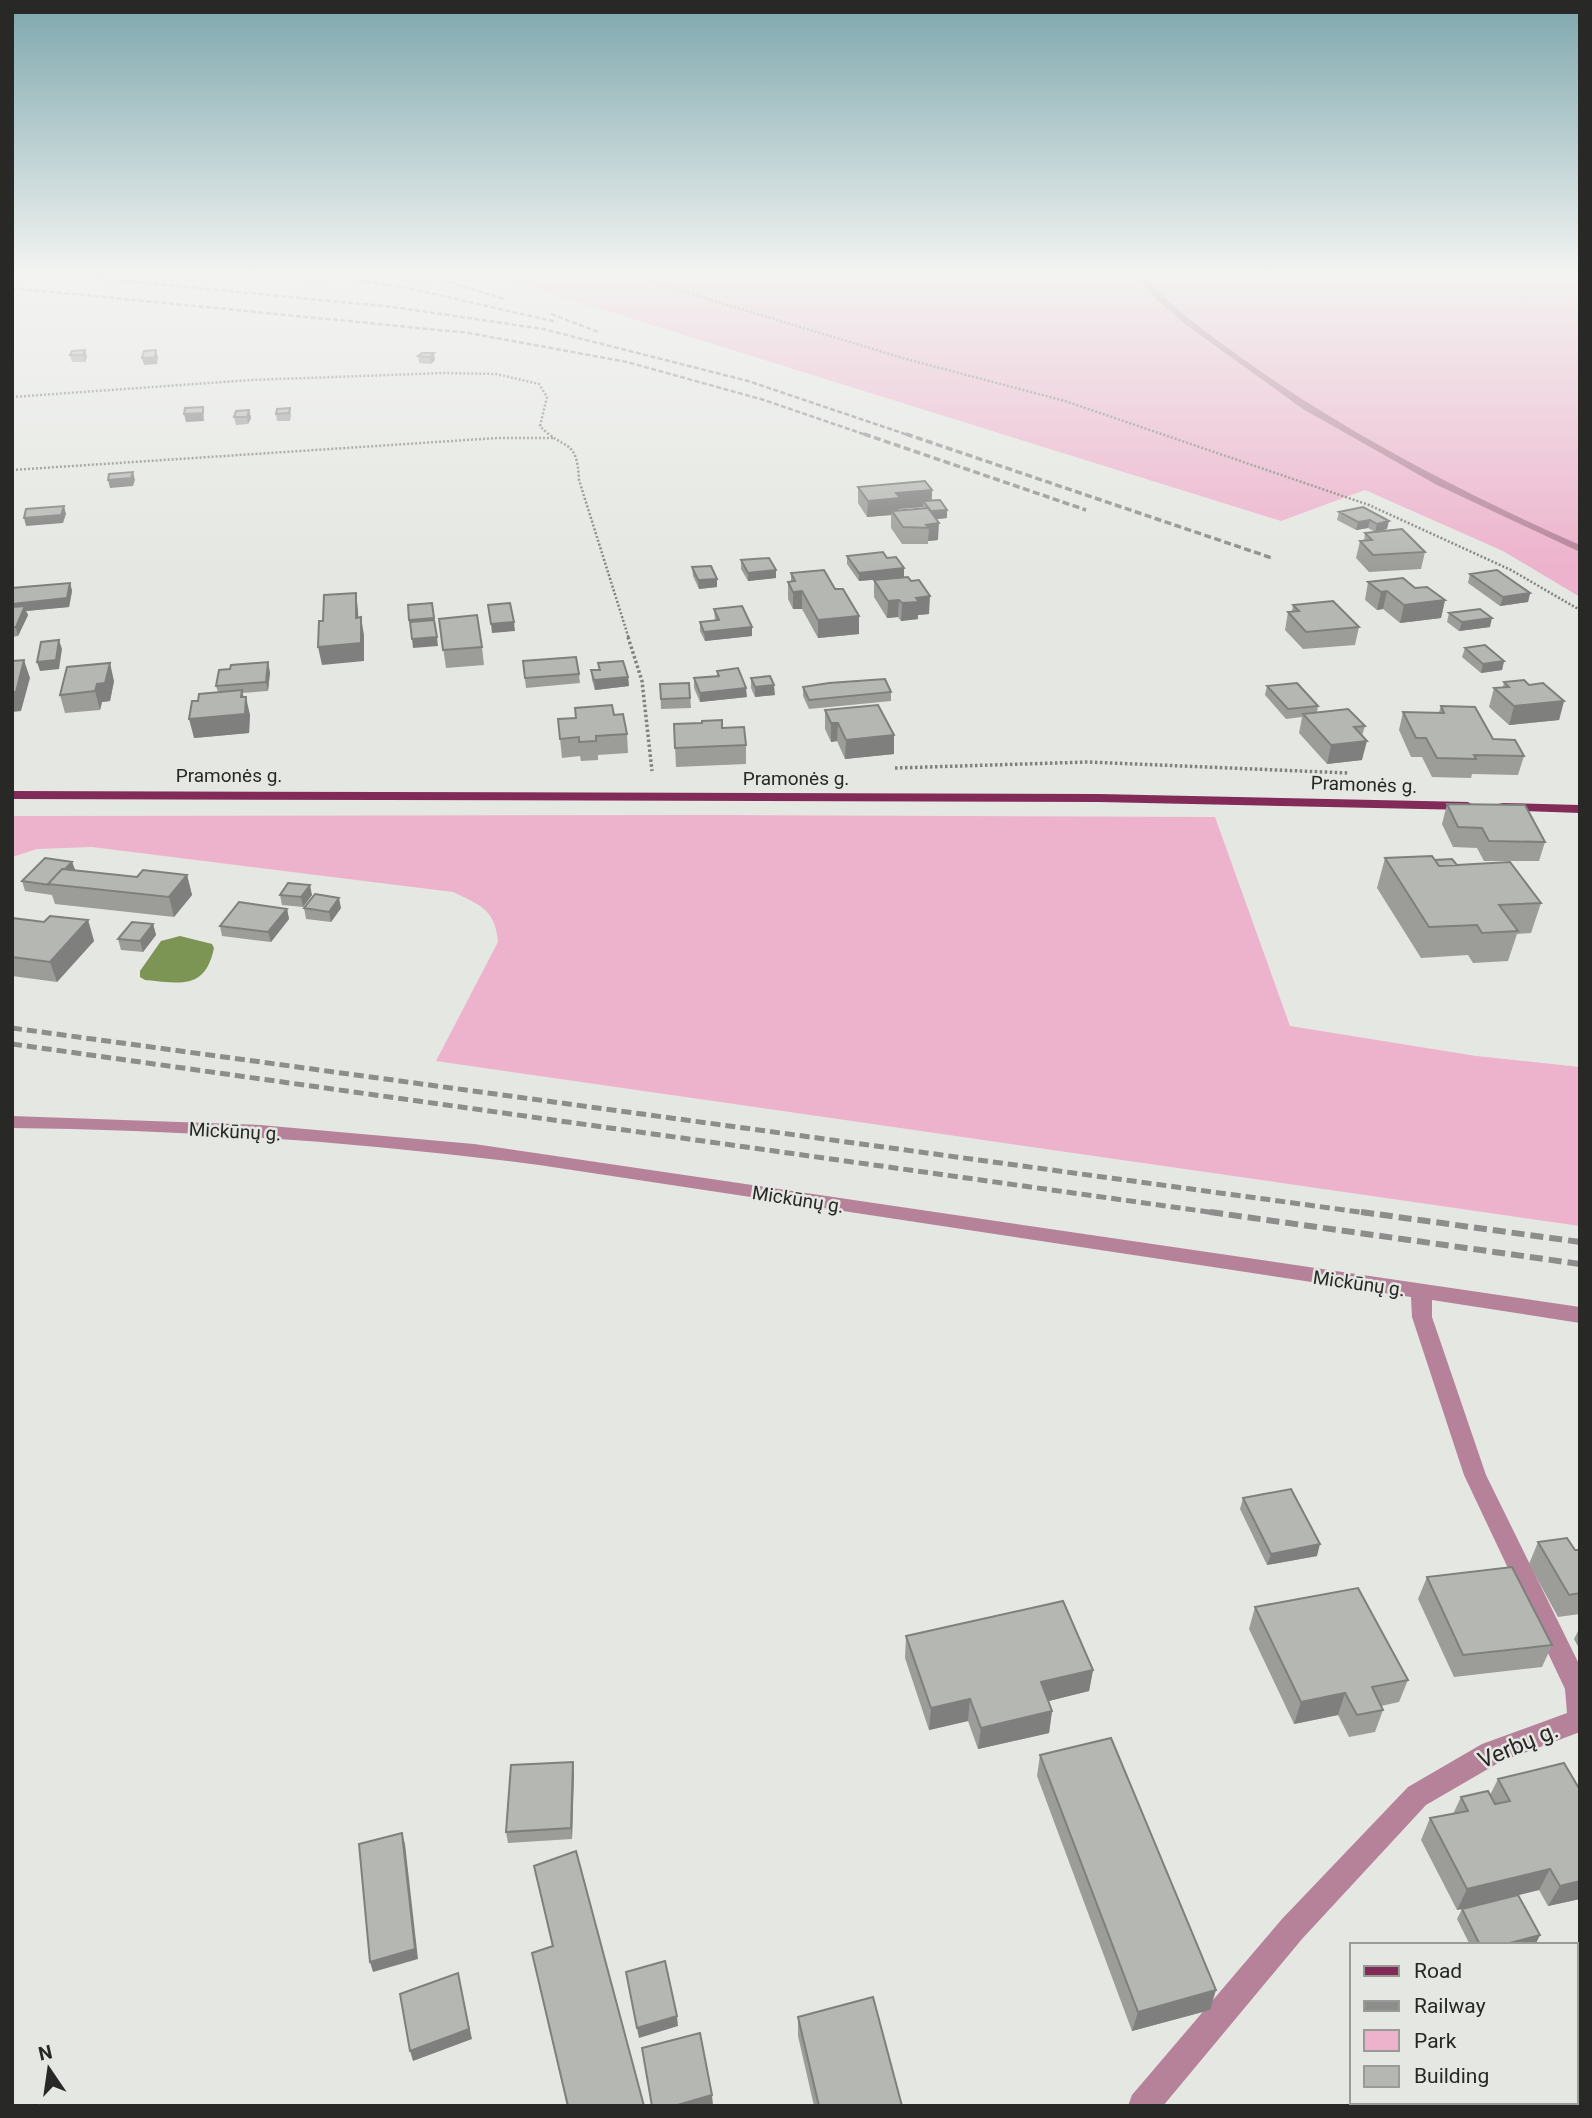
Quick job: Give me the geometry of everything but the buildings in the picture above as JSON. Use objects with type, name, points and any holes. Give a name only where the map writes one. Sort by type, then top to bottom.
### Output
[{"type":"main road","name":"Pramonės g.","points":[[12,795],[1167,799],[1580,809]]},
{"type":"street","points":[[1253,372],[1274,388],[1393,458],[1580,550]]},
{"type":"street","name":"Mickūnų g.","points":[[12,1122],[240,1130],[410,1143],[563,1162],[1580,1315]]},
{"type":"street","name":"Verbų g.","points":[[1143,2106],[1292,1929],[1417,1796],[1491,1752],[1580,1720],[1578,1689],[1475,1475],[1422,1317],[1421,1292]]},
{"type":"path","points":[[955,372],[1065,401],[1368,505],[1511,570],[1580,610]]},
{"type":"path","points":[[12,397],[251,380],[444,373],[496,374],[539,384],[547,397],[540,426],[553,438],[574,448],[579,457],[579,480],[642,681],[653,769],[651,796]]},
{"type":"path","points":[[12,470],[497,438],[553,438]]},
{"type":"green space","points":[[802,372],[1580,372],[1580,597],[1503,551],[1365,490],[1281,521]]},
{"type":"green space","points":[[12,816],[1215,817],[1290,1026],[1476,1056],[1580,1067],[1580,1226],[436,1061],[498,942],[490,915],[478,905],[453,892],[92,847],[37,849],[12,857]]},
{"type":"shaded area","points":[[180,936],[212,944],[214,948],[210,962],[204,972],[197,978],[179,983],[145,980],[140,977],[140,971],[161,941]]},
{"type":"railway","points":[[662,372],[764,400],[869,436]]},
{"type":"railway","points":[[712,372],[748,381],[911,436]]},
{"type":"railway","points":[[864,434],[1086,510]]},
{"type":"railway","points":[[906,434],[1272,558]]},
{"type":"railway","points":[[12,1028],[1374,1214]]},
{"type":"railway","points":[[12,1044],[1223,1214]]},
{"type":"railway","points":[[1210,1212],[1580,1264]]},
{"type":"railway","points":[[1361,1212],[1580,1242]]}]
